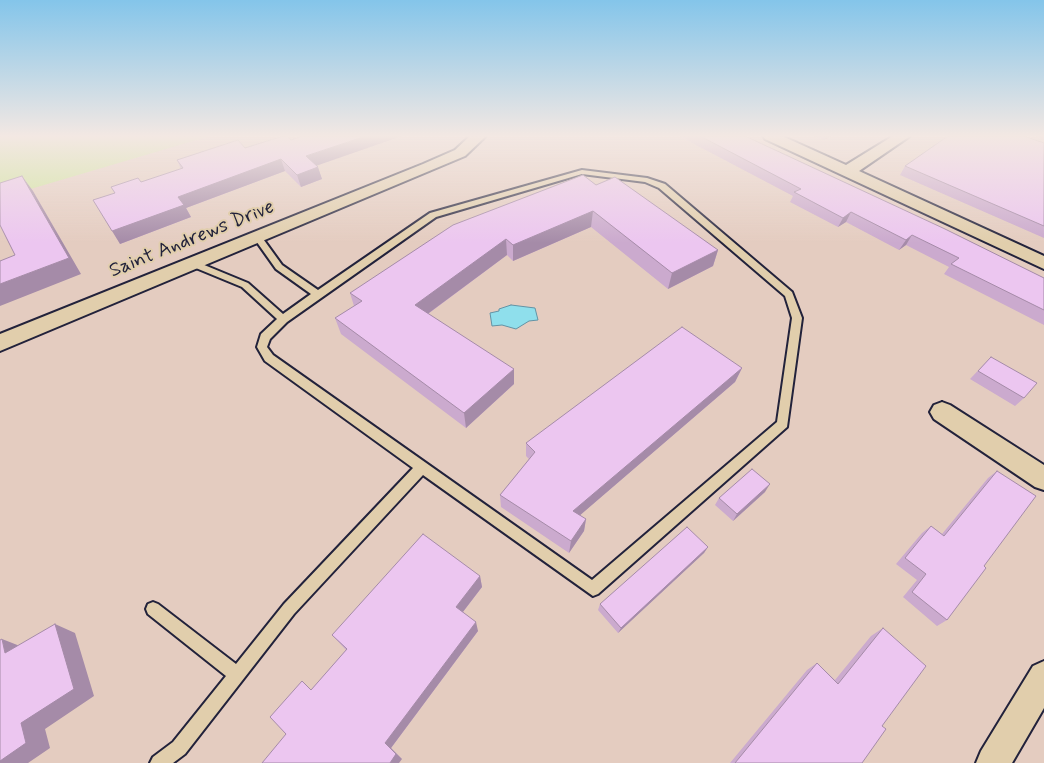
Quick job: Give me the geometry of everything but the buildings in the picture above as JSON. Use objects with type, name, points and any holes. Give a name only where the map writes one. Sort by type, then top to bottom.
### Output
[{"type":"street","name":"Saint Andrews Drive","points":[[0,343],[416,172]]},
{"type":"street","points":[[847,172],[1044,263]]},
{"type":"street","points":[[942,412],[1044,479]]},
{"type":"street","points":[[993,763],[1044,677]]},
{"type":"lane","points":[[582,172],[647,180],[662,186],[789,294],[796,318],[783,424],[593,590],[269,358],[262,348],[265,337],[284,319],[432,216],[582,172]]},
{"type":"lane","points":[[258,238],[279,267],[319,295]]},
{"type":"lane","points":[[194,264],[245,284],[284,319]]},
{"type":"lane","points":[[159,763],[179,748],[289,609],[422,467]]},
{"type":"lane","points":[[153,609],[237,675]]},
{"type":"green space","points":[[0,172],[89,172],[0,198]]},
{"type":"water","points":[[511,305],[535,308],[538,320],[529,321],[516,329],[502,325],[492,326],[490,313]]}]
